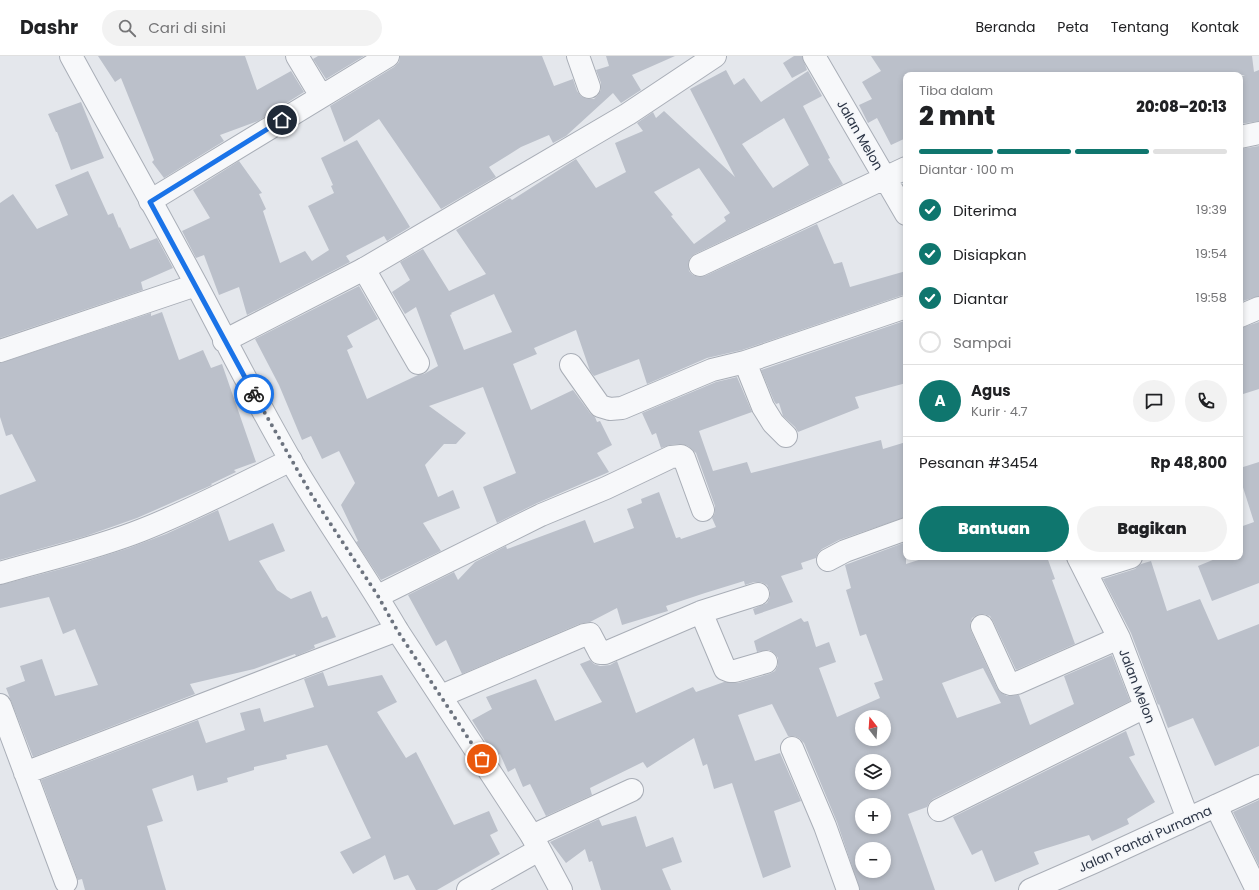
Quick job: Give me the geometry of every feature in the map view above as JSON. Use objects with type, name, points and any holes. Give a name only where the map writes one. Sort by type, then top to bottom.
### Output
[{"type":"street","points":[[71,56],[196,285],[224,341],[311,494],[378,596],[397,630],[536,843],[562,890]]},
{"type":"street","points":[[297,56],[321,96]]},
{"type":"street","points":[[150,202],[388,56]]},
{"type":"street","points":[[578,56],[589,88]]},
{"type":"street","points":[[224,341],[364,269],[628,114],[715,56]]},
{"type":"street","name":"Jalan Melon","points":[[814,56],[903,209]]},
{"type":"street","points":[[1243,136],[1259,133]]},
{"type":"street","points":[[700,265],[903,169]]},
{"type":"street","points":[[364,269],[418,363]]},
{"type":"street","points":[[0,351],[196,285]]},
{"type":"street","points":[[571,365],[600,406],[610,409],[622,408],[712,370],[745,362],[903,308]]},
{"type":"street","points":[[1243,315],[1259,308]]},
{"type":"street","points":[[745,362],[763,407],[773,423],[786,436]]},
{"type":"street","points":[[378,596],[540,515],[606,488],[671,457],[681,456],[684,458],[702,510]]},
{"type":"street","points":[[0,573],[93,547],[142,530],[184,512],[291,460]]},
{"type":"street","points":[[828,560],[845,551],[903,530]]},
{"type":"street","points":[[1082,564],[1110,560]]},
{"type":"street","name":"Jalan Melon","points":[[1082,564],[1119,638],[1144,707],[1188,819]]},
{"type":"street","points":[[441,696],[584,635],[590,634],[600,653],[605,653],[700,612],[758,594]]},
{"type":"street","points":[[700,612],[725,669],[735,671],[766,662]]},
{"type":"street","points":[[982,626],[1008,683],[1011,684],[1017,683],[1119,638]]},
{"type":"street","points":[[25,773],[397,630]]},
{"type":"street","points":[[0,705],[66,882]]},
{"type":"street","points":[[939,810],[1144,707]]},
{"type":"street","points":[[792,748],[825,826],[848,890]]},
{"type":"street","name":"Jalan Pantai Purnama","points":[[1030,890],[1259,786]]},
{"type":"street","points":[[468,890],[536,843],[632,790]]},
{"type":"street","points":[[1216,806],[1257,890]]},
{"type":"building","points":[[98,56],[245,56],[257,90],[291,71],[304,92],[258,121],[220,135],[224,141],[164,178],[152,162],[154,160],[121,78],[115,82]]},
{"type":"building","points":[[318,56],[364,56],[326,79],[313,59]]},
{"type":"building","points":[[400,56],[542,56],[554,86],[573,79],[577,91],[581,96],[587,99],[594,99],[601,90],[601,83],[596,70],[609,66],[606,56],[675,56],[632,75],[641,90],[621,103],[613,93],[566,136],[553,143],[549,135],[521,147],[489,167],[496,177],[441,209],[379,119],[344,142],[330,106],[394,67],[399,62]]},
{"type":"building","points":[[794,56],[802,56],[807,70],[792,78],[783,63]]},
{"type":"building","points":[[871,56],[1252,56],[1254,72],[1259,70],[1259,121],[1243,124],[1243,76],[1245,75],[1243,75],[1243,72],[903,72],[903,139],[891,145],[877,118],[868,123],[859,105],[872,99],[862,82],[881,71]]},
{"type":"building","points":[[726,70],[734,85],[744,78],[761,102],[808,71],[822,96],[803,106],[830,158],[828,159],[843,184],[695,254],[690,258],[688,264],[689,271],[693,275],[699,277],[705,276],[817,224],[834,264],[842,262],[850,287],[903,272],[903,295],[742,350],[707,358],[647,384],[639,359],[594,376],[590,371],[576,330],[534,348],[537,354],[513,364],[531,410],[573,390],[590,413],[595,417],[597,422],[600,421],[612,445],[597,453],[609,472],[535,504],[497,523],[483,487],[516,473],[483,387],[429,406],[466,433],[456,444],[444,444],[425,465],[438,497],[453,490],[460,508],[423,523],[441,551],[381,580],[356,542],[358,541],[341,505],[355,483],[339,451],[322,459],[311,436],[302,440],[279,385],[255,339],[359,286],[378,319],[347,336],[353,347],[347,350],[367,399],[418,375],[424,374],[438,366],[416,307],[405,314],[392,292],[410,280],[400,262],[423,249],[449,291],[486,274],[456,230],[510,198],[512,200],[576,159],[596,188],[626,172],[615,143],[643,131],[637,123],[653,112],[656,118],[664,111],[735,177],[690,89]],"holes":[[[784,118],[809,165],[773,188],[742,144]],[[699,168],[730,213],[724,217],[726,221],[694,244],[654,192]],[[494,294],[512,332],[464,350],[450,315],[452,314],[451,313]]]},
{"type":"building","points":[[81,102],[104,158],[71,170],[57,132],[48,114]]},
{"type":"building","points":[[357,140],[410,227],[387,241],[384,236],[346,256],[350,262],[247,315],[239,287],[219,295],[204,255],[196,258],[182,231],[210,218],[193,190],[239,161],[262,193],[259,194],[266,209],[263,211],[280,263],[305,251],[312,261],[329,250],[308,206],[334,193],[331,186],[333,185],[321,158]]},
{"type":"building","points":[[1259,146],[1259,296],[1243,301],[1243,149]]},
{"type":"building","points":[[88,171],[108,215],[113,213],[130,249],[157,238],[173,268],[141,282],[143,290],[0,338],[0,203],[13,194],[37,229],[68,215],[55,185]]},
{"type":"building","points":[[162,312],[179,360],[203,350],[211,368],[222,364],[256,462],[234,470],[236,472],[211,484],[212,485],[137,518],[86,536],[0,560],[0,495],[36,481],[12,434],[6,436],[0,417],[0,363],[151,313],[151,316]]},
{"type":"building","points":[[903,321],[903,384],[855,397],[859,408],[798,432],[795,427],[783,416],[779,403],[776,404],[774,401],[761,370]]},
{"type":"building","points":[[1259,322],[1259,389],[1243,394],[1243,327]]},
{"type":"building","points":[[737,377],[752,412],[699,431],[713,471],[747,462],[751,473],[881,440],[883,449],[903,443],[903,518],[839,540],[822,549],[816,558],[801,563],[803,569],[781,576],[793,602],[755,615],[753,609],[767,603],[770,597],[770,591],[767,585],[761,582],[754,582],[745,585],[744,581],[666,606],[668,611],[622,625],[617,608],[590,622],[579,624],[462,674],[446,640],[436,646],[408,595],[454,572],[458,580],[475,562],[506,546],[507,549],[585,520],[594,543],[634,528],[627,509],[642,503],[641,499],[659,492],[676,538],[680,537],[681,539],[716,527],[712,518],[715,513],[715,506],[696,453],[688,446],[680,444],[661,448],[656,433],[652,435],[642,413],[716,382]]},
{"type":"building","points":[[1259,462],[1259,583],[1212,601],[1198,566],[1213,560],[1243,560],[1243,526],[1254,522],[1243,487],[1243,467]]},
{"type":"building","points":[[218,510],[229,541],[273,523],[285,551],[259,561],[277,590],[291,599],[311,591],[322,618],[327,616],[336,637],[314,645],[315,648],[296,656],[295,654],[254,669],[190,684],[195,694],[33,757],[6,688],[25,681],[20,666],[42,659],[55,696],[98,685],[75,629],[63,634],[49,597],[0,608],[0,585],[76,565],[129,548],[166,534]]},
{"type":"building","points":[[903,543],[903,560],[906,560],[906,564],[919,560],[1048,560],[1055,579],[1052,580],[1075,644],[1016,670],[990,616],[984,614],[977,615],[972,618],[970,624],[971,631],[997,688],[1000,692],[1007,696],[1019,695],[1030,725],[1074,704],[1064,676],[1112,655],[1130,701],[933,799],[927,807],[908,814],[935,890],[860,890],[856,878],[891,878],[891,842],[855,842],[855,875],[837,822],[804,743],[799,738],[788,736],[772,704],[738,715],[755,761],[780,753],[801,801],[774,811],[791,867],[763,878],[732,783],[714,789],[707,764],[703,766],[694,738],[647,768],[643,762],[590,788],[592,795],[546,816],[530,784],[523,787],[515,768],[508,772],[500,754],[495,757],[472,720],[492,709],[486,697],[536,679],[555,721],[602,702],[580,664],[590,660],[594,664],[600,666],[610,665],[617,661],[636,713],[693,687],[696,692],[724,682],[738,683],[769,674],[775,671],[778,665],[778,658],[769,650],[757,652],[754,641],[801,618],[804,622],[808,621],[816,647],[829,642],[836,662],[819,668],[837,717],[880,698],[874,683],[883,680],[866,634],[860,636],[846,590],[851,588],[845,565]],"holes":[[[983,668],[1001,703],[957,718],[942,683]]]},
{"type":"building","points":[[1151,561],[1167,611],[1200,599],[1218,640],[1259,624],[1259,746],[1215,766],[1193,718],[1168,728],[1131,633],[1103,579],[1135,569],[1141,564]]},
{"type":"building","points":[[323,672],[328,686],[382,675],[397,702],[377,712],[406,758],[416,752],[454,825],[489,811],[498,831],[490,835],[500,854],[437,890],[416,890],[408,875],[394,880],[385,855],[353,874],[340,852],[371,838],[327,745],[286,755],[287,759],[254,767],[254,770],[227,778],[228,782],[197,791],[193,775],[152,789],[163,821],[147,826],[166,890],[85,890],[82,879],[78,880],[41,780],[198,720],[206,743],[245,730],[240,713],[260,708],[264,722],[314,707],[304,679]]},
{"type":"building","points":[[1126,731],[1135,755],[1129,757],[1155,802],[1127,819],[1129,824],[1092,841],[1089,835],[1034,852],[1039,864],[995,882],[982,850],[972,855],[953,817]]},
{"type":"building","points":[[1259,800],[1259,866],[1233,812]]},
{"type":"building","points":[[636,816],[646,847],[673,837],[682,862],[662,869],[671,890],[601,890],[592,861],[589,862],[585,849],[566,863],[550,842],[599,819],[602,826]]},
{"type":"way so far","points":[[254,394],[311,494],[378,596],[397,630],[482,759]]},
{"type":"route","points":[[254,394],[150,202],[282,120]]}]
